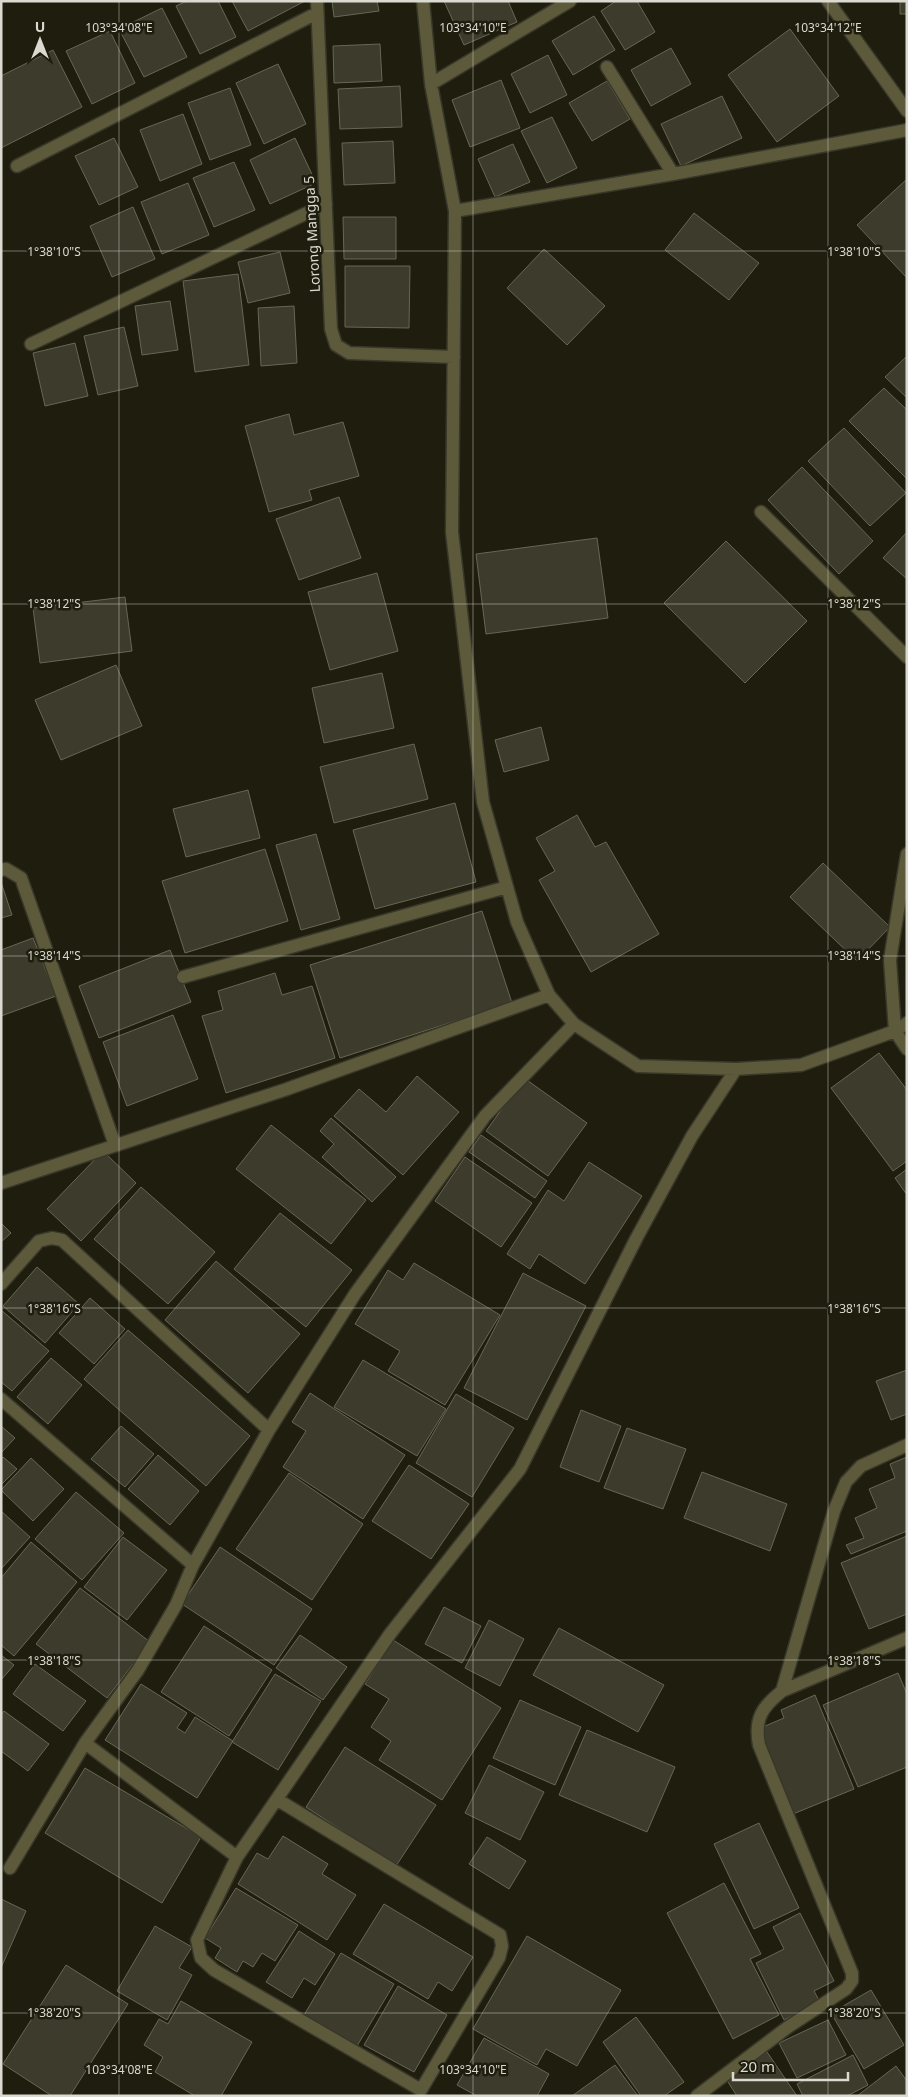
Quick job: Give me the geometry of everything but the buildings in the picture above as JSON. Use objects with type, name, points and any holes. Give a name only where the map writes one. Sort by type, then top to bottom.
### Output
[{"type":"street","points":[[423,1],[431,84],[455,211],[452,532],[482,802],[517,922],[549,995],[574,1024],[638,1066],[736,1069],[801,1065],[895,1031],[907,1023]]},
{"type":"street","points":[[431,84],[570,1]]},
{"type":"street","points":[[828,1],[907,111]]},
{"type":"street","points":[[17,166],[317,7]]},
{"type":"street","name":"Lorong Mangga 5","points":[[317,7],[331,329],[336,345],[348,353],[454,357]]},
{"type":"street","points":[[607,67],[673,174]]},
{"type":"street","points":[[455,211],[673,174],[907,130]]},
{"type":"street","points":[[31,344],[326,204]]},
{"type":"street","points":[[761,512],[907,657]]},
{"type":"street","points":[[907,854],[890,960],[895,1031],[907,1049]]},
{"type":"street","points":[[1,870],[6,869],[20,878],[115,1145]]},
{"type":"street","points":[[183,977],[507,887]]},
{"type":"street","points":[[1,1183],[287,1089],[549,995]]},
{"type":"street","points":[[10,1868],[85,1743],[138,1670],[176,1605],[193,1565],[269,1430],[355,1294],[485,1116],[574,1024]]},
{"type":"street","points":[[278,1800],[500,1936],[502,1946],[498,1958],[421,2090],[214,1970],[201,1958],[197,1940],[237,1858],[390,1634],[520,1469],[636,1239],[692,1136],[736,1069]]},
{"type":"street","points":[[1,1284],[39,1241],[52,1238],[62,1240],[269,1430]]},
{"type":"street","points":[[1,1399],[193,1565]]},
{"type":"street","points":[[782,1691],[834,1511],[846,1482],[861,1466],[907,1445]]},
{"type":"street","points":[[697,2096],[788,2027],[846,1989],[852,1981],[852,1973],[759,1745],[756,1732],[766,1704],[782,1691],[907,1638]]},
{"type":"street","points":[[85,1743],[237,1858]]}]
